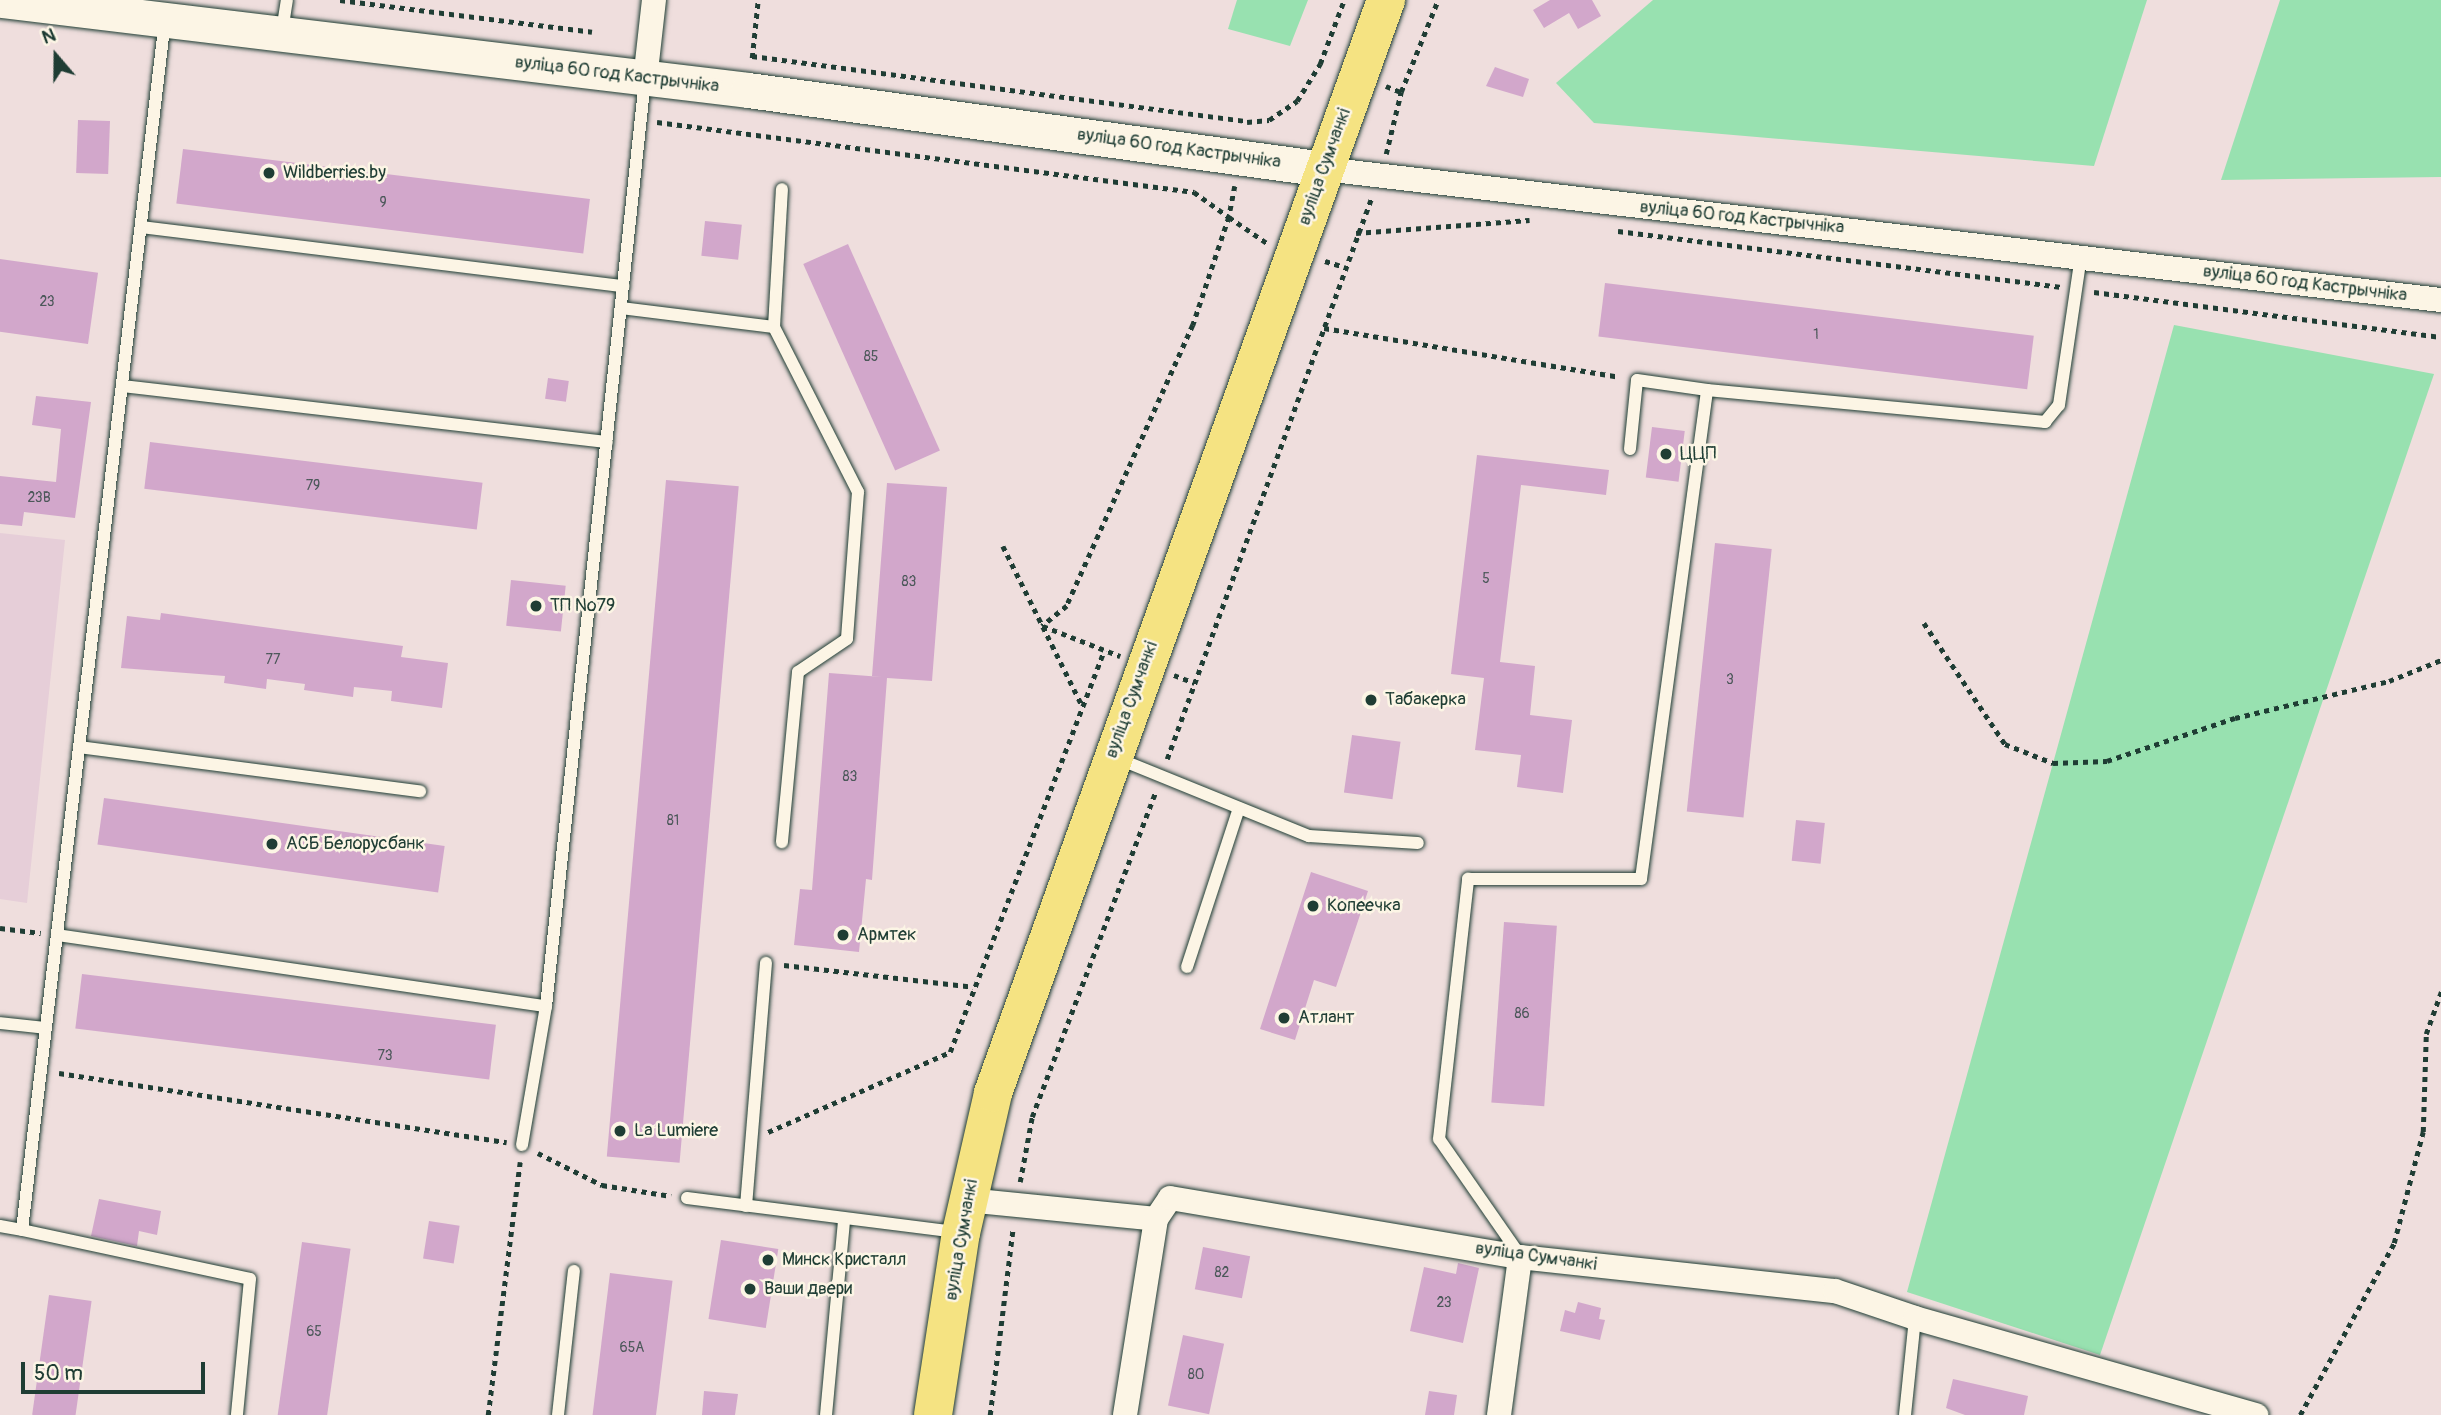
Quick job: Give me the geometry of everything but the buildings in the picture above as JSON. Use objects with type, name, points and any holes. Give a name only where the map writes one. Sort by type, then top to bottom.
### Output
[{"type":"main road","name":"вуліца Сумчанкі","points":[[933,1415],[964,1216],[993,1093],[1386,0]]},
{"type":"street","name":"вуліца 60 год Кастрычніка","points":[[1,0],[645,80],[748,90],[1380,177],[2081,256],[2441,300]]},
{"type":"street","points":[[645,80],[654,0]]},
{"type":"street","name":"вуліца Сумчанкі","points":[[1156,1219],[1170,1198],[1520,1257],[1835,1291],[1915,1318],[2256,1415]]},
{"type":"street","points":[[964,1216],[1016,1208],[1156,1219],[1125,1415]]},
{"type":"street","points":[[1499,1415],[1520,1257]]},
{"type":"lane","points":[[281,35],[287,0]]},
{"type":"lane","points":[[22,1230],[165,20]]},
{"type":"lane","points":[[522,1145],[546,1006],[645,80]]},
{"type":"lane","points":[[782,189],[774,327],[858,492],[848,639],[798,672],[782,842]]},
{"type":"lane","points":[[141,227],[623,286]]},
{"type":"lane","points":[[1630,449],[1637,380],[1707,390],[2045,422],[2059,405],[2081,256]]},
{"type":"lane","points":[[621,308],[774,327]]},
{"type":"lane","points":[[122,386],[607,442]]},
{"type":"lane","points":[[1520,1257],[1439,1139],[1468,879],[1641,879],[1707,390]]},
{"type":"lane","points":[[79,747],[420,791]]},
{"type":"lane","points":[[1112,756],[1309,836],[1418,843]]},
{"type":"lane","points":[[1187,967],[1239,808]]},
{"type":"lane","points":[[57,935],[546,1006]]},
{"type":"lane","points":[[746,1206],[766,963]]},
{"type":"lane","points":[[0,1023],[46,1028]]},
{"type":"lane","points":[[688,1198],[844,1220],[964,1216]]},
{"type":"lane","points":[[827,1415],[844,1220]]},
{"type":"lane","points":[[0,1226],[250,1279],[237,1415]]},
{"type":"lane","points":[[558,1415],[574,1271]]},
{"type":"lane","points":[[1905,1415],[1915,1318]]},
{"type":"path","points":[[340,0],[593,32]]},
{"type":"path","points":[[748,90],[758,0]]},
{"type":"path","points":[[1320,64],[1344,0]]},
{"type":"path","points":[[990,1415],[1016,1208],[1032,1117],[1161,776],[1356,233],[1380,177],[1401,92],[1438,0]]},
{"type":"path","points":[[752,56],[1247,121]]},
{"type":"path","points":[[640,120],[1194,192],[1229,218],[1193,325],[1067,606],[1042,626]]},
{"type":"path","points":[[1356,233],[1545,221]]},
{"type":"path","points":[[1613,230],[2441,337]]},
{"type":"path","points":[[1324,328],[1637,380]]},
{"type":"path","points":[[1003,546],[1082,706]]},
{"type":"path","points":[[1924,623],[2005,744],[2053,763],[2107,761],[2235,718],[2389,681],[2441,660]]},
{"type":"path","points":[[751,1139],[950,1052],[1104,650],[1042,626]]},
{"type":"path","points":[[0,928],[57,935]]},
{"type":"path","points":[[766,963],[973,987]]},
{"type":"path","points":[[2301,1415],[2394,1243],[2423,1132],[2426,1034],[2441,992]]},
{"type":"path","points":[[41,1071],[522,1145],[602,1185],[688,1198]]},
{"type":"path","points":[[488,1415],[522,1145]]},
{"type":"shaded area","points":[[0,533],[65,540],[27,903],[0,899]]},
{"type":"green space","points":[[1237,0],[1308,0],[1290,46],[1228,29]]},
{"type":"green space","points":[[1653,0],[2147,0],[2094,166],[1594,123],[1556,83]]},
{"type":"green space","points":[[2280,0],[2441,0],[2441,177],[2221,180]]},
{"type":"green space","points":[[2174,325],[2434,374],[2100,1355],[1907,1292]]},
{"type":"place","name":"Wildberries.by","points":[[269,173]]},
{"type":"place","name":"ЦЦП","points":[[1666,454]]},
{"type":"place","name":"ТП №79","points":[[536,606]]},
{"type":"place","name":"Табакерка","points":[[1371,700]]},
{"type":"place","name":"АСБ Белорусбанк","points":[[272,844]]},
{"type":"place","name":"Копеечка","points":[[1313,906]]},
{"type":"place","name":"Армтек","points":[[843,935]]},
{"type":"place","name":"Атлант","points":[[1284,1018]]},
{"type":"place","name":"La Lumiere","points":[[620,1131]]},
{"type":"place","name":"Минск Кристалл","points":[[768,1260]]},
{"type":"place","name":"Ваши двери","points":[[750,1289]]}]
